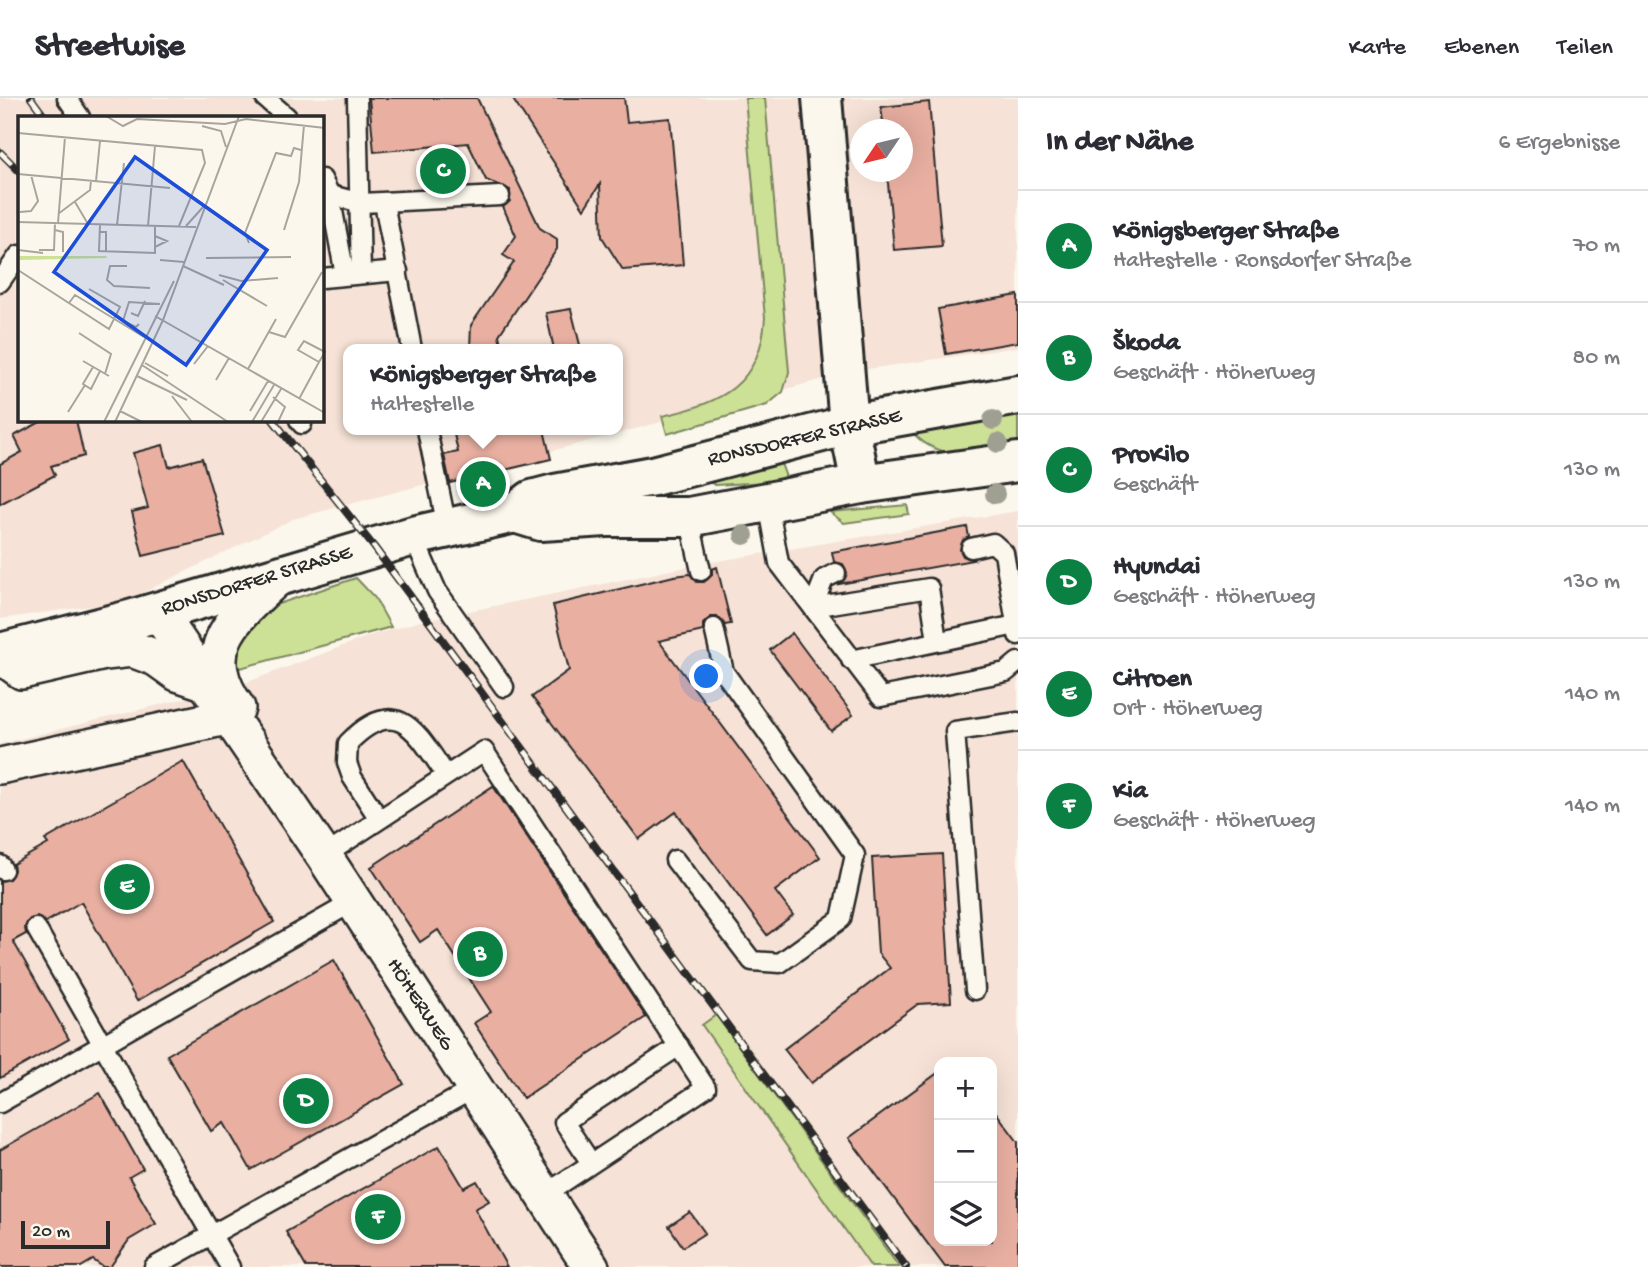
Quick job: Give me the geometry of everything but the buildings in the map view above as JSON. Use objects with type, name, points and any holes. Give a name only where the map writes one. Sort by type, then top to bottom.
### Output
[{"type":"main road","points":[[822,98],[849,425],[861,484]]},
{"type":"main road","name":"RONSDORFER STRASSE","points":[[0,654],[158,612],[430,532],[515,513],[532,500],[543,497],[653,476],[849,425],[1018,395]]},
{"type":"main road","name":"RONSDORFER STRASSE","points":[[515,513],[541,521],[606,517],[689,517],[861,484],[1018,462]]},
{"type":"street","name":"HÖHERWEG","points":[[236,730],[245,719],[227,691],[220,645],[227,629],[278,577]]},
{"type":"street","name":"HÖHERWEG","points":[[158,612],[202,681],[324,856],[592,1267]]},
{"type":"street","points":[[0,654],[22,671],[105,652],[132,649],[156,658],[177,673],[202,681]]},
{"type":"street","points":[[0,766],[149,733],[236,730]]},
{"type":"lane","points":[[66,98],[79,116]]},
{"type":"lane","points":[[265,98],[286,116]]},
{"type":"lane","points":[[353,274],[362,203],[356,98]]},
{"type":"lane","points":[[326,187],[362,203],[500,196]]},
{"type":"lane","points":[[326,187],[353,274]]},
{"type":"lane","points":[[384,203],[411,344]]},
{"type":"lane","points":[[0,282],[18,255]]},
{"type":"lane","points":[[324,278],[398,271]]},
{"type":"lane","points":[[427,435],[430,532],[437,591],[504,687]]},
{"type":"lane","points":[[768,503],[779,563],[881,697],[1006,672],[1018,662]]},
{"type":"lane","points":[[689,517],[701,571]]},
{"type":"lane","points":[[851,660],[937,641],[1017,630],[1001,547],[993,543],[971,548]]},
{"type":"lane","points":[[813,607],[824,579],[836,573]]},
{"type":"lane","points":[[813,607],[929,588],[937,641]]},
{"type":"lane","points":[[675,860],[752,961],[780,963],[841,919],[855,855],[724,672],[714,628]]},
{"type":"lane","points":[[379,819],[346,763],[348,743],[366,725],[391,719],[414,727],[446,775]]},
{"type":"lane","points":[[975,990],[955,732],[1018,722]]},
{"type":"lane","points":[[324,856],[484,751],[679,1046],[706,1088],[544,1195]]},
{"type":"lane","points":[[0,1103],[353,902]]},
{"type":"lane","points":[[36,928],[230,1267]]},
{"type":"lane","points":[[591,1163],[564,1122],[679,1046]]},
{"type":"lane","points":[[154,1267],[475,1088]]},
{"type":"shaded area","points":[[0,98],[1018,98],[1018,347],[854,371],[623,432],[623,344],[343,344],[343,435],[611,435],[293,519],[126,601],[0,619]]},
{"type":"shaded area","points":[[1018,511],[1018,1267],[0,1267],[0,744],[240,685],[372,635],[421,621],[706,563]]},
{"type":"green space","points":[[745,98],[765,98],[789,372],[783,392],[767,405],[667,434],[662,416],[702,405],[734,387],[756,359],[762,341],[765,318]]},
{"type":"green space","points":[[1018,408],[1018,443],[977,451],[951,452],[938,450],[915,435],[914,430]]},
{"type":"green space","points":[[780,461],[786,477],[767,482],[715,485],[709,482],[710,478]]},
{"type":"green space","points":[[907,505],[909,514],[844,523],[830,512]]},
{"type":"green space","points":[[356,578],[375,598],[391,627],[233,670],[237,638],[260,610]]},
{"type":"green space","points":[[716,1015],[899,1267],[871,1267],[702,1025]]},
{"type":"railway","points":[[31,98],[44,116]]},
{"type":"railway","points":[[0,152],[18,170]]},
{"type":"railway","points":[[275,422],[374,547],[906,1267]]},
{"type":"place","name":"ProKilo","points":[[443,171]]},
{"type":"place","name":"Königsberger Straße","points":[[483,484]]},
{"type":"place","name":"Citroen","points":[[127,887]]},
{"type":"place","name":"Škoda","points":[[480,954]]},
{"type":"place","name":"Hyundai","points":[[306,1101]]},
{"type":"place","name":"Kia","points":[[378,1217]]}]
